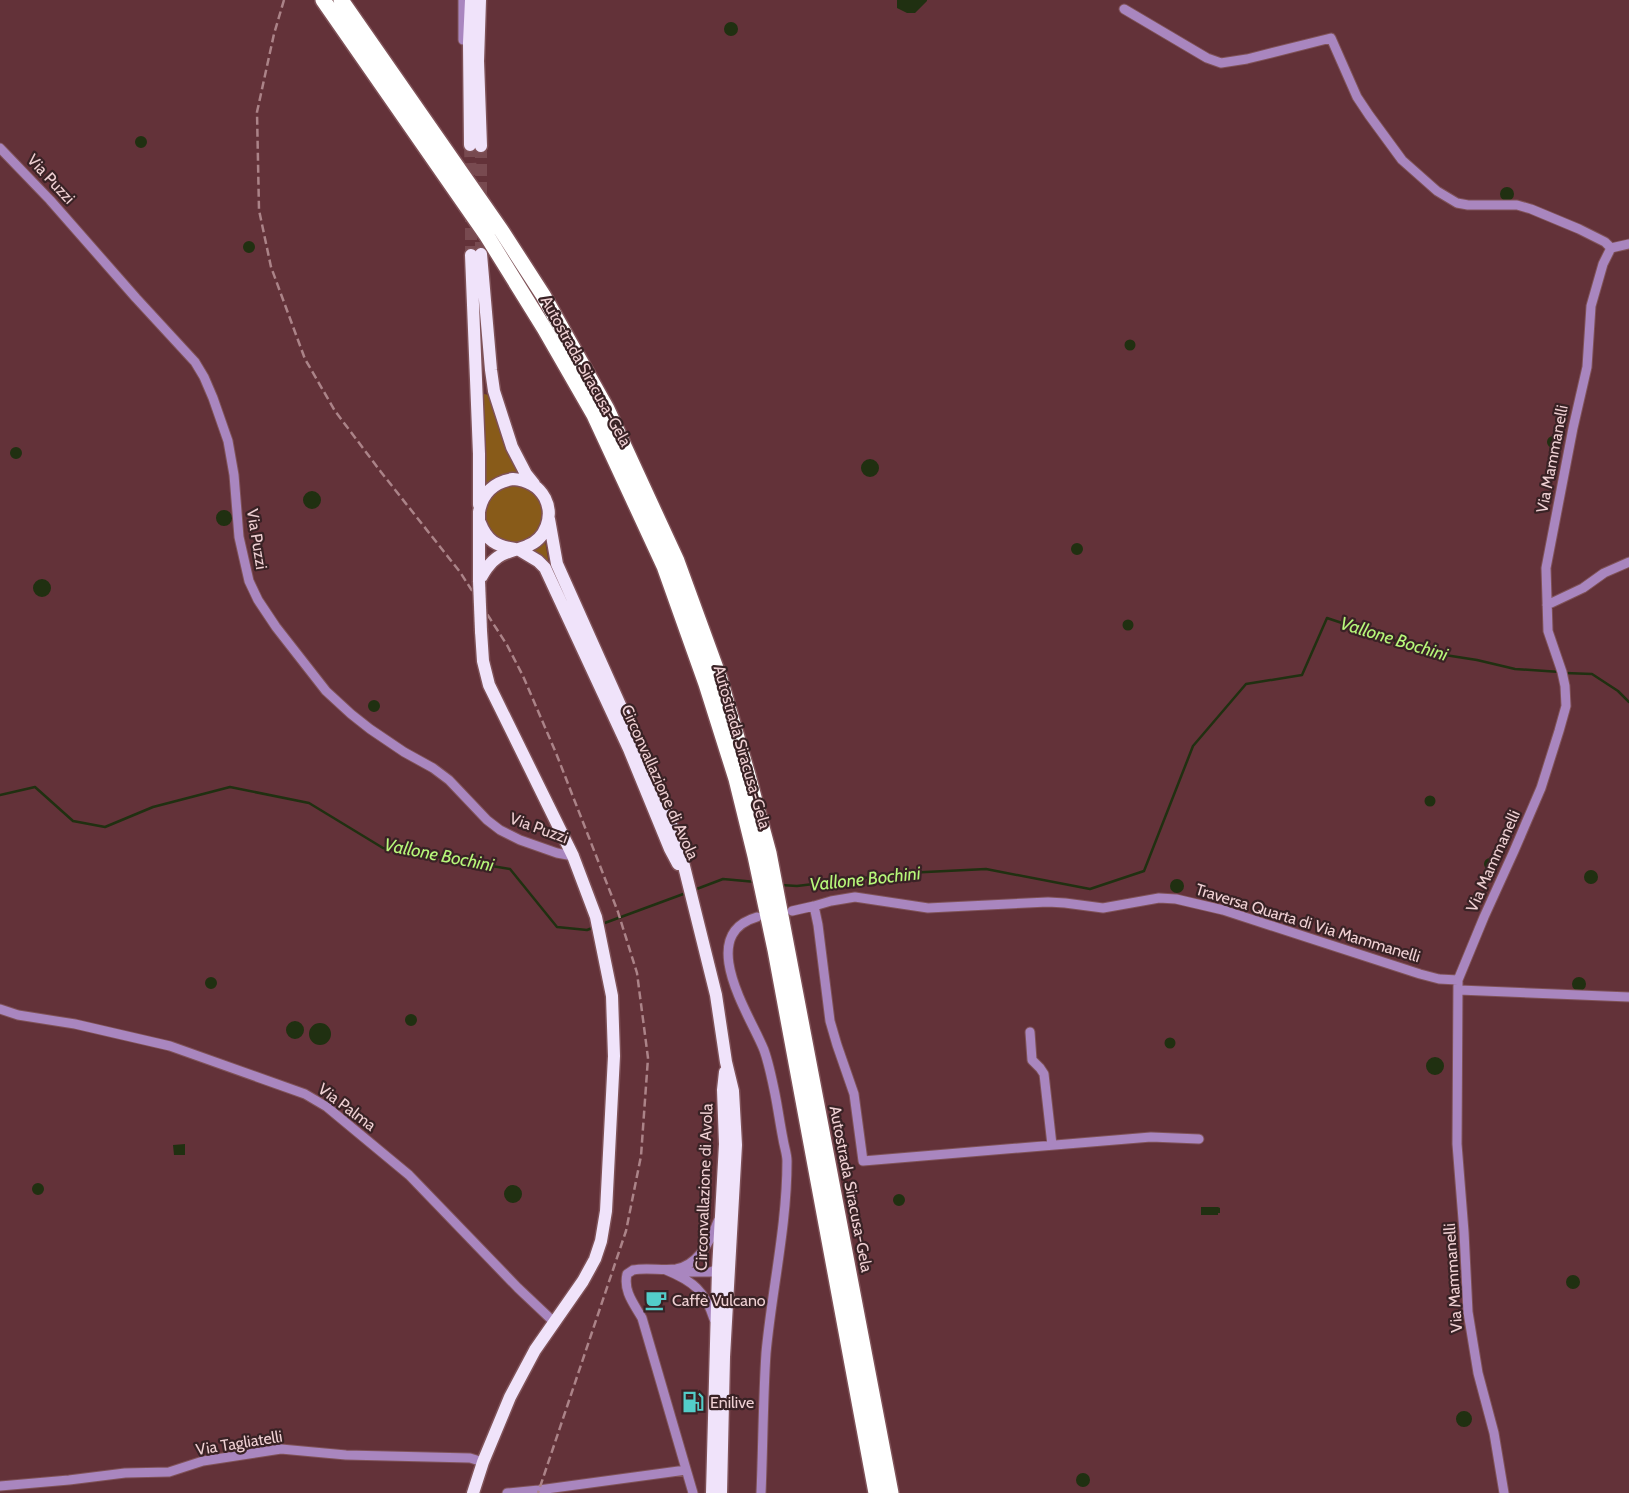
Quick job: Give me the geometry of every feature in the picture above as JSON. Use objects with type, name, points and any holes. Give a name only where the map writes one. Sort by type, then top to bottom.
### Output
[{"type":"highway","name":"Autostrada Siracusa-Gela","points":[[323,0],[487,236],[544,328],[594,416],[636,505],[670,585],[709,694],[762,855]]},
{"type":"highway","name":"Autostrada Siracusa-Gela","points":[[341,0],[500,230],[542,296],[607,409],[677,561],[720,679],[748,775],[762,855]]},
{"type":"highway","points":[[762,855],[770,892]]},
{"type":"highway","name":"Autostrada Siracusa-Gela","points":[[770,892],[775,950],[876,1493]]},
{"type":"highway","name":"Autostrada Siracusa-Gela","points":[[770,892],[891,1493]]},
{"type":"main road","points":[[471,0],[469,84],[476,145],[480,0]]},
{"type":"main road","points":[[473,1493],[510,1397],[535,1350],[583,1282],[595,1259],[601,1241],[606,1211],[614,1056],[612,996],[596,917],[573,856],[489,685],[483,661],[480,581],[476,255],[494,391],[512,446],[526,474],[547,502],[549,519],[546,528],[535,542],[500,556],[492,562],[480,581]]},
{"type":"main road","points":[[517,549],[503,547],[492,541],[484,532],[479,516],[484,496],[496,484],[513,479],[530,483],[537,488]]},
{"type":"main road","name":"Circonvallazione di Avola","points":[[549,519],[557,564],[662,799],[679,846],[716,995],[726,1062],[733,1091],[736,1145],[724,1357],[721,1493]]},
{"type":"main road","name":"Circonvallazione di Avola","points":[[517,549],[538,561],[544,568],[628,749],[670,849],[686,878]]},
{"type":"main road","name":"Circonvallazione di Avola","points":[[712,1493],[718,1269],[725,1144],[723,1090],[726,1062]]},
{"type":"street","points":[[463,0],[463,54],[469,84]]},
{"type":"street","points":[[475,0],[474,37],[478,61]]},
{"type":"street","points":[[1124,9],[1207,58],[1221,63],[1247,59],[1331,38],[1357,97],[1369,115],[1402,160],[1437,191],[1457,203],[1468,205],[1517,204],[1531,208],[1579,229],[1605,242],[1611,248],[1629,244]]},
{"type":"street","name":"Via Puzzi","points":[[0,148],[50,200],[195,362],[210,391],[228,441],[234,475],[239,537],[249,581],[258,600],[276,627],[326,691],[370,729],[449,780],[486,820],[500,830],[520,840],[557,853],[573,856]]},
{"type":"street","name":"Via Mammanelli","points":[[1504,1493],[1494,1433],[1478,1373],[1468,1312],[1457,1144],[1458,980],[1541,788],[1560,731],[1566,706],[1562,672],[1548,632],[1546,568],[1572,428],[1586,367],[1591,306],[1611,248]]},
{"type":"street","points":[[1547,605],[1583,588],[1604,573],[1629,562]]},
{"type":"street","name":"Traversa Quarta di Via Mammanelli","points":[[792,911],[855,897],[928,908],[1048,902],[1103,908],[1158,898],[1176,899],[1223,910],[1420,974],[1439,979],[1458,980]]},
{"type":"street","points":[[814,906],[830,1021],[854,1094],[863,1161],[1151,1136],[1199,1139]]},
{"type":"street","points":[[757,917],[747,920],[731,935],[728,962],[742,1007],[764,1050],[771,1074],[787,1159],[784,1225],[766,1353],[761,1493]]},
{"type":"street","points":[[1458,990],[1629,998]]},
{"type":"street","name":"Via Palma","points":[[0,1009],[18,1015],[75,1024],[170,1046],[305,1094],[327,1107],[409,1175],[518,1288],[555,1322]]},
{"type":"street","points":[[1030,1032],[1032,1060],[1044,1074],[1052,1145]]},
{"type":"street","points":[[671,1270],[686,1266],[705,1249],[721,1211]]},
{"type":"street","points":[[718,1269],[729,1261]]},
{"type":"street","points":[[693,1493],[642,1318],[628,1294],[627,1274],[633,1270],[671,1270],[710,1266],[718,1269],[728,1278]]},
{"type":"street","points":[[671,1270],[690,1282],[703,1294],[710,1307],[716,1326]]},
{"type":"street","name":"Via Tagliatelli","points":[[0,1486],[125,1473],[169,1472],[203,1461],[281,1450],[364,1456],[470,1458],[484,1462]]},
{"type":"street","points":[[507,1493],[686,1470]]},
{"type":"shaded area","points":[[897,0],[927,1],[915,13],[907,13],[897,8]]},
{"type":"shaded area","points":[[731,22],[736,24],[738,29],[736,34],[731,36],[726,34],[724,29],[726,24]]},
{"type":"shaded area","points":[[143,136],[146,137],[146,147],[139,148],[136,147],[135,140],[136,137]]},
{"type":"shaded area","points":[[1504,187],[1510,187],[1514,194],[1510,201],[1504,201],[1500,197],[1500,191]]},
{"type":"shaded area","points":[[249,241],[255,247],[249,253],[243,247]]},
{"type":"shaded area","points":[[1130,339],[1136,345],[1130,351],[1124,345]]},
{"type":"shaded area","points":[[484,394],[489,395],[510,456],[520,474],[485,486],[483,398]]},
{"type":"shaded area","points":[[1555,436],[1558,437],[1558,447],[1551,448],[1548,447],[1547,440],[1548,437]]},
{"type":"shaded area","points":[[14,447],[18,447],[22,453],[18,459],[14,459],[10,455],[10,451]]},
{"type":"shaded area","points":[[870,459],[876,462],[879,468],[876,474],[870,477],[864,474],[861,468],[864,462]]},
{"type":"shaded area","points":[[514,485],[525,487],[538,498],[543,514],[541,525],[530,538],[514,543],[503,541],[490,530],[485,514],[487,503],[498,490]]},
{"type":"shaded area","points":[[312,491],[318,494],[321,500],[318,506],[312,509],[306,506],[303,500],[306,494]]},
{"type":"shaded area","points":[[224,510],[230,512],[232,518],[230,524],[224,526],[218,524],[216,518],[218,512]]},
{"type":"shaded area","points":[[545,541],[549,565],[542,556],[533,550]]},
{"type":"shaded area","points":[[1079,543],[1082,544],[1082,554],[1075,555],[1072,554],[1071,547],[1072,544]]},
{"type":"shaded area","points":[[42,579],[48,582],[51,588],[48,594],[42,597],[36,594],[33,588],[36,582]]},
{"type":"shaded area","points":[[1128,619],[1134,625],[1128,631],[1122,625]]},
{"type":"shaded area","points":[[376,700],[379,701],[379,711],[372,712],[369,711],[368,704],[369,701]]},
{"type":"shaded area","points":[[1430,795],[1436,801],[1430,807],[1424,801]]},
{"type":"shaded area","points":[[1492,858],[1495,859],[1495,869],[1488,870],[1485,869],[1484,862],[1485,859]]},
{"type":"shaded area","points":[[1588,870],[1594,870],[1598,877],[1594,884],[1588,884],[1584,880],[1584,874]]},
{"type":"shaded area","points":[[1177,879],[1182,881],[1184,886],[1182,891],[1177,893],[1172,891],[1170,886],[1172,881]]},
{"type":"shaded area","points":[[209,977],[213,977],[217,983],[213,989],[209,989],[205,985],[205,981]]},
{"type":"shaded area","points":[[1579,977],[1584,979],[1586,984],[1584,989],[1579,991],[1574,989],[1572,984],[1574,979]]},
{"type":"shaded area","points":[[409,1014],[413,1014],[417,1020],[413,1026],[409,1026],[405,1022],[405,1018]]},
{"type":"shaded area","points":[[291,1021],[299,1021],[304,1026],[302,1037],[291,1039],[286,1034],[286,1026]]},
{"type":"shaded area","points":[[316,1023],[324,1023],[331,1030],[331,1038],[324,1045],[316,1045],[309,1038],[309,1030]]},
{"type":"shaded area","points":[[1170,1037],[1176,1043],[1170,1049],[1164,1043]]},
{"type":"shaded area","points":[[1435,1057],[1441,1060],[1444,1066],[1441,1072],[1435,1075],[1429,1072],[1426,1066],[1429,1060]]},
{"type":"shaded area","points":[[185,1144],[185,1155],[174,1155],[173,1145]]},
{"type":"shaded area","points":[[40,1183],[43,1184],[43,1194],[36,1195],[33,1194],[32,1187],[33,1184]]},
{"type":"shaded area","points":[[513,1185],[519,1188],[522,1194],[519,1200],[513,1203],[507,1200],[504,1194],[507,1188]]},
{"type":"shaded area","points":[[897,1194],[901,1194],[905,1200],[901,1206],[897,1206],[893,1202],[893,1198]]},
{"type":"shaded area","points":[[1201,1207],[1218,1207],[1220,1208],[1220,1213],[1218,1215],[1201,1215]]},
{"type":"shaded area","points":[[1573,1275],[1578,1277],[1580,1282],[1578,1287],[1573,1289],[1568,1287],[1566,1282],[1568,1277]]},
{"type":"shaded area","points":[[1464,1411],[1472,1419],[1464,1427],[1456,1419]]},
{"type":"shaded area","points":[[1080,1473],[1086,1473],[1090,1480],[1086,1487],[1080,1487],[1076,1483],[1076,1477]]},
{"type":"waterway","name":"Vallone Bochini","points":[[781,885],[797,886],[906,873],[986,869],[1090,889],[1144,871],[1193,746],[1246,684],[1302,675],[1327,618],[1432,653],[1477,660],[1515,669],[1560,672]]},
{"type":"waterway","name":"Vallone Bochini","points":[[1565,673],[1592,674],[1618,691],[1629,702]]},
{"type":"waterway","name":"Vallone Bochini","points":[[0,795],[35,787],[73,821],[105,827],[153,807],[230,787],[309,803],[383,848],[510,869],[557,927],[587,930],[595,927]]},
{"type":"waterway","name":"Vallone Bochini","points":[[694,890],[723,879],[756,882]]},
{"type":"waterway","name":"Vallone Bochini","points":[[602,924],[686,893]]},
{"type":"tunnel","points":[[470,145],[471,190]]},
{"type":"tunnel","points":[[481,146],[481,204]]},
{"type":"tunnel","points":[[471,210],[471,255]]},
{"type":"tunnel","points":[[481,224],[481,254]]},
{"type":"railway","points":[[284,0],[274,34],[257,112],[259,210],[271,267],[305,359],[335,411],[460,572],[507,645],[523,676],[556,753],[618,912],[637,973],[648,1058],[641,1156],[626,1231],[538,1493]]},
{"type":"place","name":"Caffè Vulcano","points":[[656,1300]]},
{"type":"place","name":"Enilive","points":[[693,1402]]}]
